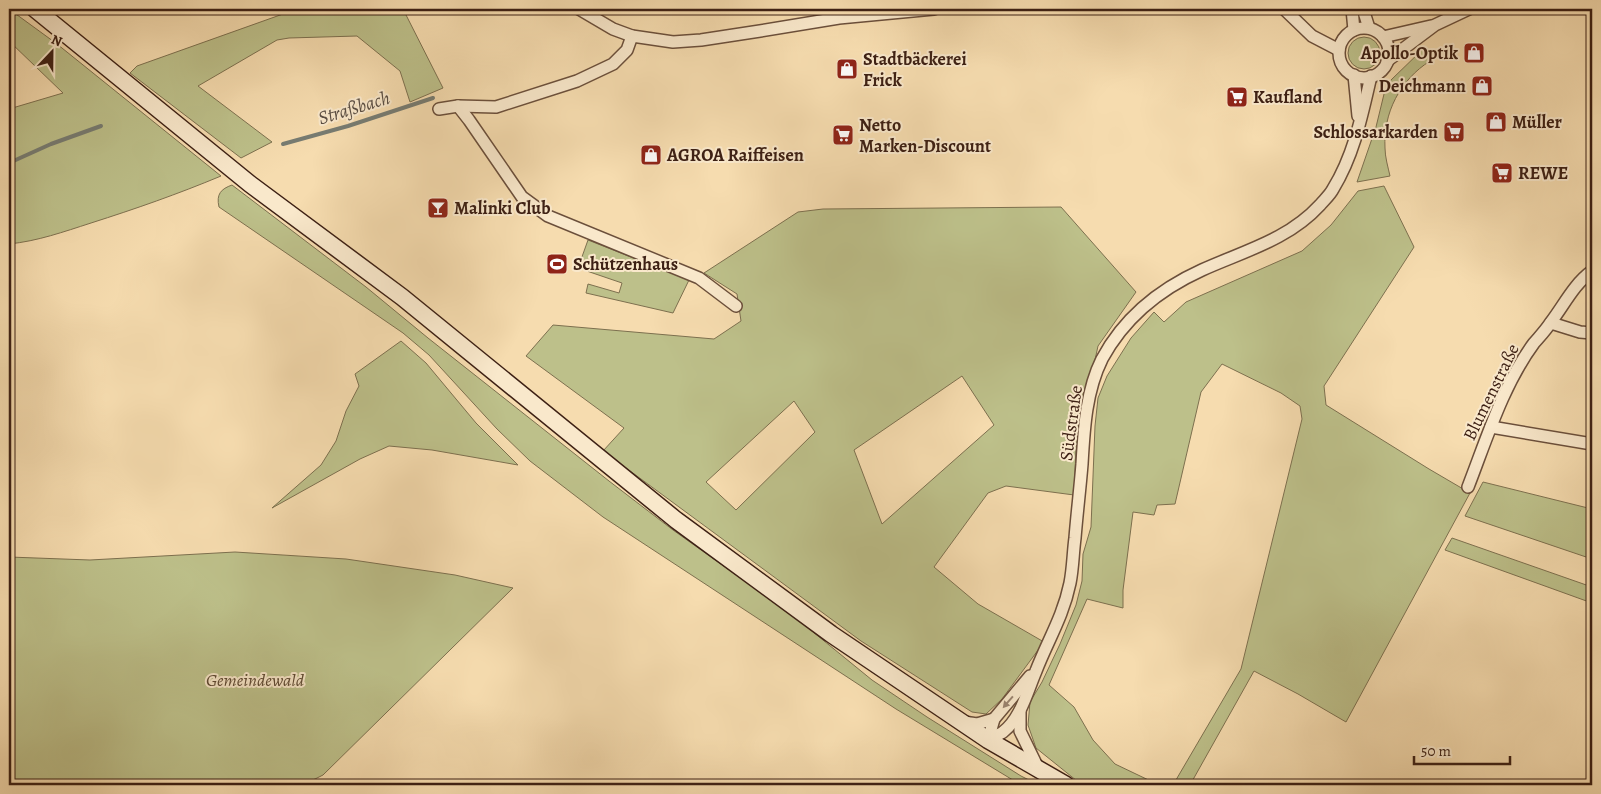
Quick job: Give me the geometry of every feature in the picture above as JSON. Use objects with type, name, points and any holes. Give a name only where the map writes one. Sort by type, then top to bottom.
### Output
[{"type":"main road","points":[[35,9],[223,162],[402,297],[676,520],[830,634],[988,740],[1066,785]]},
{"type":"street","points":[[580,9],[613,29],[632,36],[673,42],[701,40],[839,18],[934,9]]},
{"type":"street","points":[[1284,9],[1312,36],[1339,50]]},
{"type":"street","points":[[1352,9],[1354,30]]},
{"type":"street","points":[[1363,9],[1369,28]]},
{"type":"street","points":[[1387,61],[1388,48],[1383,36],[1369,28],[1354,30],[1344,38],[1339,50],[1339,58],[1347,71],[1354,75],[1371,76],[1383,68],[1387,61],[1435,25],[1469,9]]},
{"type":"street","points":[[1383,36],[1435,25]]},
{"type":"street","points":[[439,109],[458,106],[496,106],[577,81],[613,64],[628,50],[632,36]]},
{"type":"street","name":"Südstraße","points":[[1354,75],[1359,125]]},
{"type":"street","name":"Südstraße","points":[[988,740],[1003,732],[1020,711],[1036,669],[1061,617],[1070,582],[1084,432],[1089,399],[1102,360],[1121,330],[1139,310],[1173,284],[1259,247],[1292,230],[1314,211],[1332,191],[1347,162],[1359,125],[1371,76]]},
{"type":"street","points":[[458,106],[522,197],[528,202],[548,216],[699,278],[736,306]]},
{"type":"street","name":"Blumenstraße","points":[[1468,486],[1511,382],[1534,344],[1551,324],[1569,296],[1592,271]]},
{"type":"street","points":[[1551,324],[1580,332],[1592,333]]},
{"type":"street","points":[[1491,427],[1592,444]]},
{"type":"street","name":"Südstraße","points":[[988,740],[994,718],[1036,669]]},
{"type":"street","name":"Südstraße","points":[[1020,711],[1020,731],[1040,770]]},
{"type":"street","points":[[961,722],[977,724],[994,718]]},
{"type":"green space","points":[[9,9],[57,44],[221,176],[156,201],[70,230],[9,244],[9,109],[63,93],[9,41]]},
{"type":"green space","points":[[297,9],[403,9],[443,88],[410,102],[400,71],[357,36],[277,40],[198,86],[272,142],[241,158],[130,73],[137,66]]},
{"type":"green space","points":[[1364,37],[1376,41],[1380,53],[1376,65],[1364,69],[1352,65],[1348,53],[1352,41]]},
{"type":"green space","points":[[1423,49],[1430,61],[1410,78],[1390,110],[1385,135],[1385,151],[1390,176],[1357,182],[1376,127],[1385,90],[1391,80]]},
{"type":"green space","points":[[232,185],[366,287],[609,481],[673,530],[791,614],[872,680],[927,717],[1021,776],[1039,785],[1021,785],[896,709],[603,517],[530,461],[497,429],[429,355],[403,333],[219,207],[218,199],[220,193]]},
{"type":"green space","points":[[1384,186],[1414,247],[1324,386],[1326,405],[1470,493],[1346,722],[1254,671],[1190,785],[1173,785],[1241,669],[1302,419],[1300,406],[1281,393],[1222,364],[1201,392],[1175,504],[1157,505],[1154,515],[1133,512],[1123,590],[1123,608],[1087,599],[1049,685],[1074,707],[1093,740],[1115,764],[1159,785],[1082,785],[1036,748],[1028,725],[1030,702],[1060,644],[1076,605],[1082,581],[1083,554],[1091,527],[1098,398],[1107,376],[1131,338],[1154,312],[1164,322],[1186,302],[1302,251],[1331,225],[1358,191]]},
{"type":"green space","points":[[1061,207],[1136,292],[1098,346],[1076,448],[1074,495],[1006,486],[988,493],[934,567],[978,604],[1044,642],[1002,699],[986,714],[972,712],[861,641],[603,451],[624,428],[526,356],[553,325],[714,339],[741,321],[737,294],[704,273],[798,212],[823,209]],"holes":[[[962,376],[994,425],[882,524],[854,450]],[[794,401],[815,432],[736,510],[706,482]]]},
{"type":"green space","points":[[588,240],[689,280],[673,313],[586,293],[588,284],[619,293],[622,283],[578,268]]},
{"type":"green space","points":[[401,341],[426,363],[476,423],[518,465],[432,450],[389,446],[360,459],[272,508],[321,465],[336,441],[346,411],[359,386],[355,374]]},
{"type":"green space","points":[[1483,482],[1592,509],[1592,559],[1465,516]]},
{"type":"green space","points":[[1452,538],[1592,587],[1592,603],[1445,550]]},
{"type":"green space","name":"Gemeindewald","points":[[235,552],[346,559],[455,575],[513,588],[323,775],[303,785],[9,785],[9,557],[90,560]]},
{"type":"waterway","name":"Straßbach","points":[[283,144],[348,126],[433,98]]},
{"type":"waterway","name":"Straßbach","points":[[9,163],[51,144],[101,126]]},
{"type":"place","name":"Apollo-Optik","points":[[1474,53]]},
{"type":"place","name":"Stadtbäckerei Frick","points":[[847,69]]},
{"type":"place","name":"Deichmann","points":[[1482,86]]},
{"type":"place","name":"Kaufland","points":[[1237,97]]},
{"type":"place","name":"Müller","points":[[1496,122]]},
{"type":"place","name":"Schlossarkarden","points":[[1454,132]]},
{"type":"place","name":"Netto Marken-Discount","points":[[843,135]]},
{"type":"place","name":"AGROA Raiffeisen","points":[[651,155]]},
{"type":"place","name":"REWE","points":[[1502,173]]},
{"type":"place","name":"Malinki Club","points":[[438,208]]},
{"type":"place","name":"Schützenhaus","points":[[557,264]]}]
